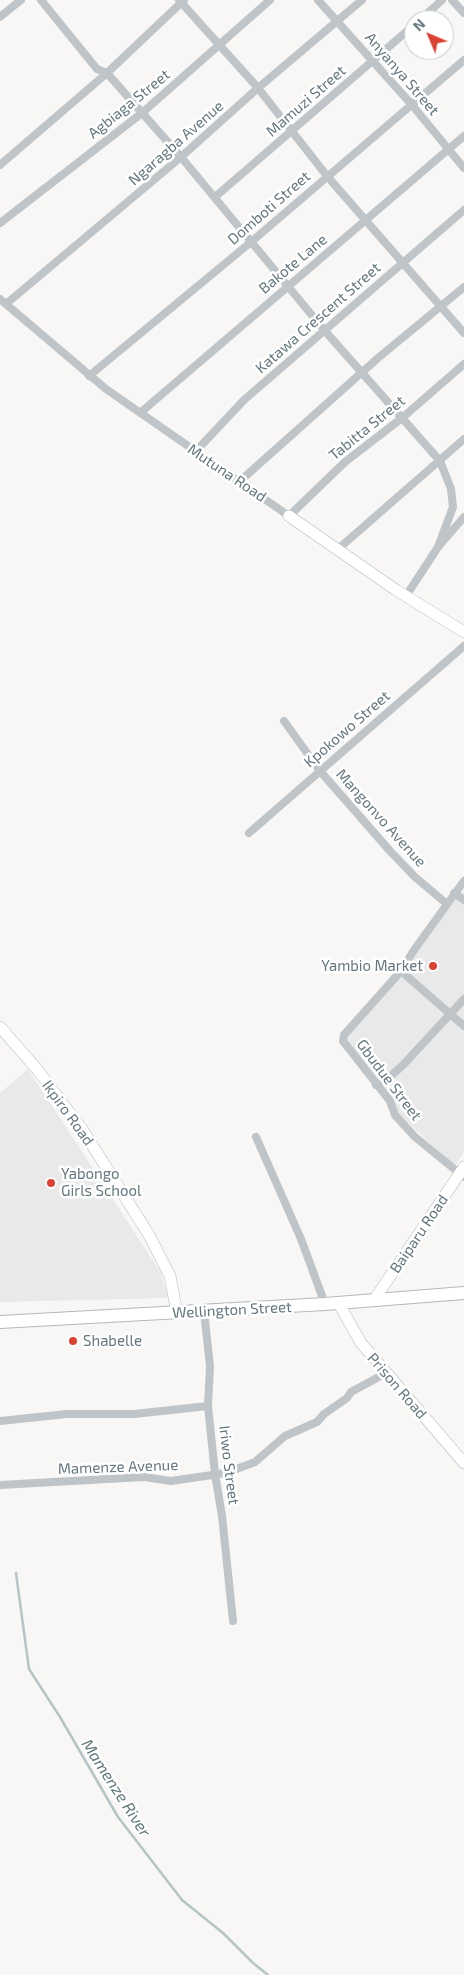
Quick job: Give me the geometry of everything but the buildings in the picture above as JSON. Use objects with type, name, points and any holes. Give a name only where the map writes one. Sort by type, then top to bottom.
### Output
[{"type":"main road","name":"Wellington Street","points":[[0,1322],[339,1304],[464,1293]]},
{"type":"street","points":[[0,17],[21,0]]},
{"type":"street","points":[[41,0],[97,69],[107,73],[182,157],[325,331],[440,461],[451,489],[454,507],[438,547]]},
{"type":"street","name":"Agbiaga Street","points":[[0,223],[142,113],[270,0]]},
{"type":"street","name":"Anyanya Street","points":[[318,0],[412,104],[464,168]]},
{"type":"street","name":"Ngaragba Avenue","points":[[3,302],[182,157],[258,88],[362,0]]},
{"type":"street","points":[[431,10],[442,0]]},
{"type":"street","points":[[452,0],[464,13]]},
{"type":"street","points":[[0,165],[107,73],[181,1],[218,46],[258,88],[327,176],[464,333]]},
{"type":"street","name":"Mamuzi Street","points":[[214,197],[404,34]]},
{"type":"street","name":"Domboti Street","points":[[90,376],[251,242],[464,60]]},
{"type":"street","name":"Bakote Lane","points":[[140,413],[464,136]]},
{"type":"street","name":"Katawa Crescent Street","points":[[196,452],[244,400],[464,210]]},
{"type":"street","points":[[240,481],[362,372],[464,287]]},
{"type":"street","name":"Mutuna Road","points":[[3,302],[90,376],[140,413],[337,550],[464,632]]},
{"type":"street","name":"Tabitta Street","points":[[289,516],[345,462],[402,418],[464,364]]},
{"type":"street","points":[[337,550],[464,439]]},
{"type":"street","points":[[406,596],[438,547],[464,517]]},
{"type":"street","name":"Kpokowo Street","points":[[249,833],[464,646]]},
{"type":"street","name":"Mangonvo Avenue","points":[[284,721],[320,771],[390,851],[416,878],[447,904]]},
{"type":"street","points":[[464,881],[401,971],[464,1026]]},
{"type":"street","points":[[454,893],[464,900]]},
{"type":"street","name":"Gbudue Street","points":[[401,971],[344,1035],[343,1041],[390,1101],[395,1115],[416,1137],[463,1173]]},
{"type":"street","points":[[376,1085],[403,1065],[464,999]]},
{"type":"street","name":"Ikpiro Road","points":[[0,1027],[36,1068],[82,1129],[149,1235],[170,1276],[177,1313]]},
{"type":"street","points":[[256,1137],[302,1239],[325,1304]]},
{"type":"street","name":"Baiparu Road","points":[[374,1300],[463,1173]]},
{"type":"street","name":"Prison Road","points":[[339,1304],[360,1344],[464,1462]]},
{"type":"street","name":"Iriwo Street","points":[[204,1312],[210,1366],[208,1406],[233,1621]]},
{"type":"street","name":"Mamenze Avenue","points":[[0,1485],[144,1478],[171,1481],[226,1474],[255,1462],[285,1436],[317,1422],[324,1414],[347,1398],[351,1392],[386,1373]]},
{"type":"street","points":[[0,1421],[68,1414],[134,1414],[208,1406]]},
{"type":"shaded area","name":"Yambio Market","points":[[464,890],[464,1152],[455,1166],[394,1110],[340,1042]]},
{"type":"shaded area","name":"Yabongo Girls School","points":[[28,1069],[161,1273],[168,1298],[0,1302],[0,1093]]},
{"type":"waterway","name":"Mamenze River","points":[[16,1573],[29,1669],[60,1717],[118,1817],[182,1900],[223,1933],[268,1975]]},
{"type":"place","name":"Yambio Market","points":[[433,966]]},
{"type":"place","name":"Yabongo Girls School","points":[[51,1183]]},
{"type":"place","name":"Shabelle","points":[[73,1341]]}]
